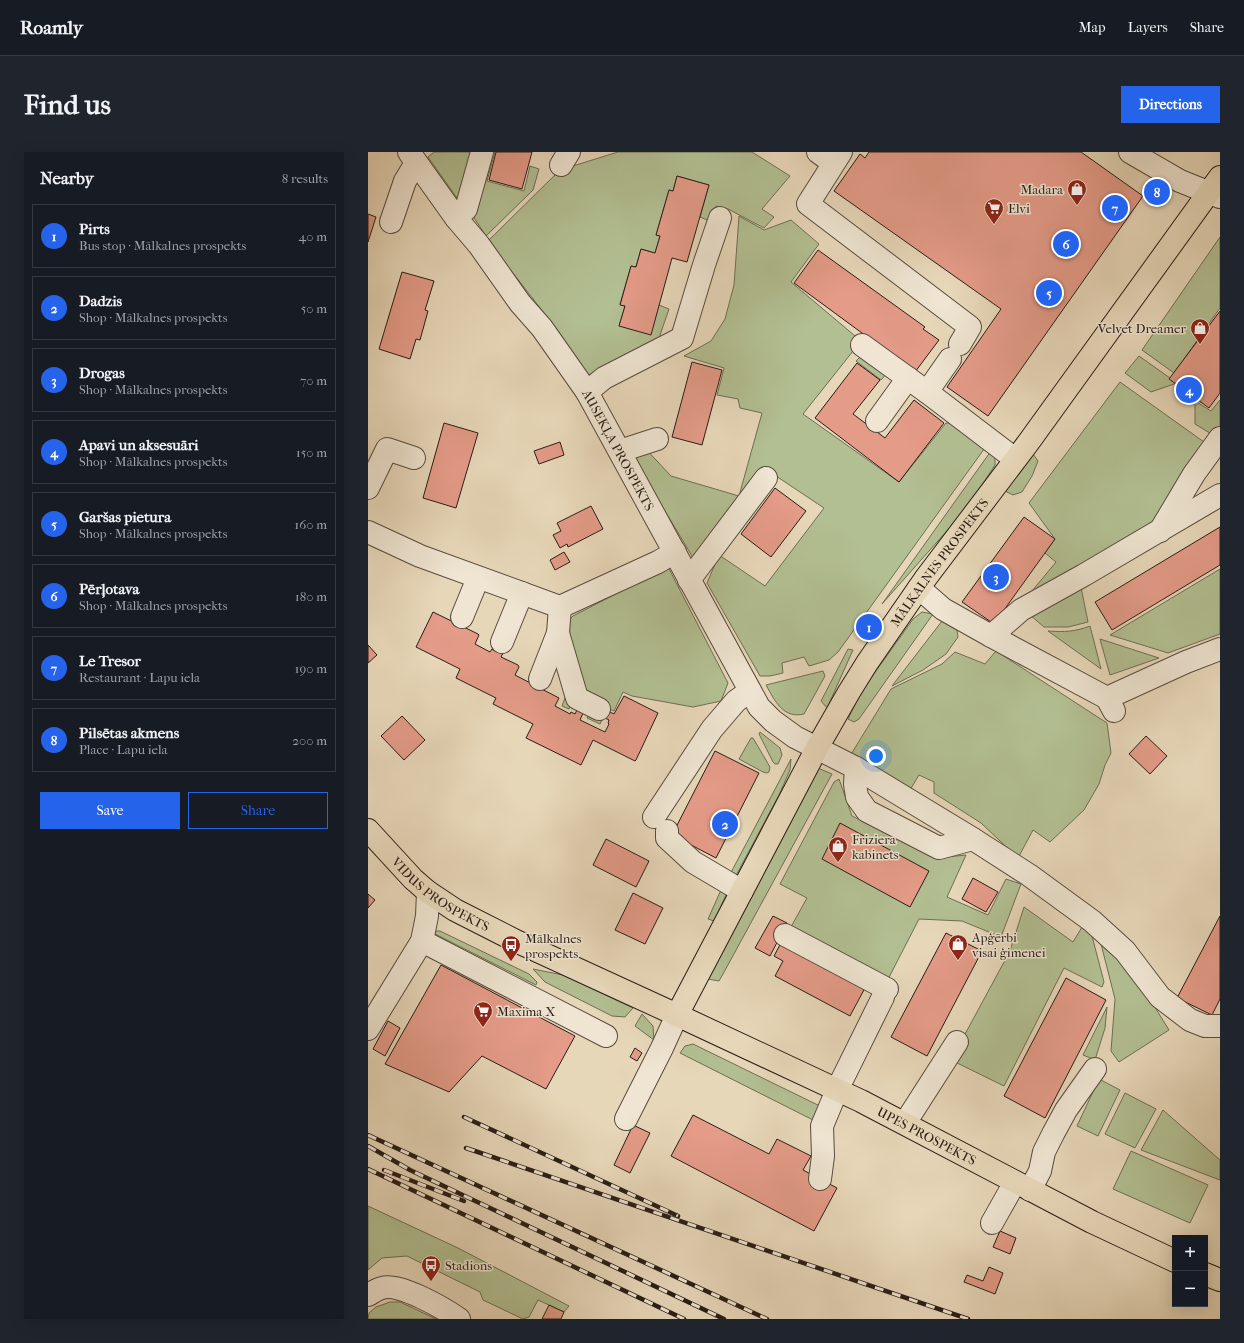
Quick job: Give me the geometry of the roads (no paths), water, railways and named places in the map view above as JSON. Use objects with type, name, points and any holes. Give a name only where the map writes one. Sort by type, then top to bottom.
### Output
[{"type":"main road","name":"MĀLKALNES PROSPEKTS","points":[[678,1015],[817,748],[849,692],[919,588],[1216,189]]},
{"type":"main road","name":"VIDUS PROSPEKTS","points":[[368,830],[413,879],[428,892],[455,910],[511,938],[678,1015]]},
{"type":"main road","name":"UPES PROSPEKTS","points":[[678,1015],[905,1123],[1105,1229],[1172,1260]]},
{"type":"main road","points":[[1208,1275],[1220,1280]]},
{"type":"street","points":[[456,218],[466,209],[482,152]]},
{"type":"street","points":[[1130,152],[1180,181],[1216,189]]},
{"type":"street","points":[[830,156],[808,204],[970,327],[955,352],[927,392]]},
{"type":"street","points":[[391,222],[413,157]]},
{"type":"street","name":"AUSEKĻA PROSPEKTS","points":[[413,157],[456,218],[479,245],[520,303],[542,328],[587,392],[750,691],[759,707],[772,721],[795,737],[856,768],[1029,875],[1092,921],[1125,950],[1160,997],[1190,1020],[1205,1026],[1220,1026]]},
{"type":"street","points":[[587,392],[604,378],[682,338],[704,264],[720,218]]},
{"type":"street","points":[[862,345],[1015,459]]},
{"type":"street","points":[[876,420],[908,378]]},
{"type":"street","points":[[1160,531],[1194,474],[1220,438]]},
{"type":"street","points":[[620,451],[657,439]]},
{"type":"street","points":[[368,488],[387,449],[414,458]]},
{"type":"street","points":[[689,580],[766,478]]},
{"type":"street","points":[[991,636],[1021,610],[1084,576],[1220,495]]},
{"type":"street","points":[[368,532],[420,556],[560,607],[658,562],[675,552]]},
{"type":"street","points":[[462,617],[478,578]]},
{"type":"street","points":[[919,588],[943,609],[1110,705],[1186,662],[1220,649]]},
{"type":"street","points":[[502,642],[522,593]]},
{"type":"street","points":[[540,679],[558,633],[560,607]]},
{"type":"street","points":[[558,633],[577,698],[599,709]]},
{"type":"street","points":[[742,891],[694,862],[667,838],[661,824],[712,729],[736,701],[750,691]]},
{"type":"street","points":[[856,768],[855,784],[857,797],[867,811],[939,848],[973,839]]},
{"type":"street","points":[[368,1029],[422,941],[427,916],[428,892]]},
{"type":"street","points":[[786,935],[885,993],[837,1090],[822,1126],[820,1179]]},
{"type":"street","points":[[422,941],[606,1036]]},
{"type":"street","points":[[626,1119],[678,1015]]},
{"type":"street","points":[[905,1123],[957,1042]]},
{"type":"street","points":[[992,1223],[1022,1186],[1040,1171],[1044,1152],[1053,1134],[1066,1110],[1095,1069]]},
{"type":"street","points":[[368,1295],[383,1287],[398,1288],[424,1299],[459,1319]]},
{"type":"railway","points":[[464,1117],[678,1216]]},
{"type":"railway","points":[[368,1135],[767,1319]]},
{"type":"railway","points":[[368,1146],[410,1170],[724,1319]]},
{"type":"railway","points":[[466,1148],[968,1319]]},
{"type":"railway","points":[[368,1169],[684,1319]]},
{"type":"railway","points":[[384,1170],[464,1201]]},
{"type":"place","name":"Pilsētas akmens","points":[[1157,192]]},
{"type":"place","name":"Madara","points":[[1077,206]]},
{"type":"place","name":"Le Tresor","points":[[1115,208]]},
{"type":"place","name":"Elvi","points":[[994,225]]},
{"type":"place","name":"Pērļotava","points":[[1066,244]]},
{"type":"place","name":"Garšas pietura","points":[[1049,293]]},
{"type":"place","name":"Velvet Dreamer","points":[[1200,345]]},
{"type":"place","name":"Apavi un aksesuāri","points":[[1189,390]]},
{"type":"place","name":"Drogas","points":[[996,577]]},
{"type":"place","name":"Pirts","points":[[869,627]]},
{"type":"place","name":"Dadzis","points":[[725,824]]},
{"type":"place","name":"Friziera kabinets","points":[[838,863]]},
{"type":"place","name":"Apģērbi visai ģimenei","points":[[958,961]]},
{"type":"place","name":"Mālkalnes prospekts","points":[[511,962]]},
{"type":"place","name":"Maxima X","points":[[483,1028]]},
{"type":"place","name":"Stadions","points":[[431,1282]]}]
